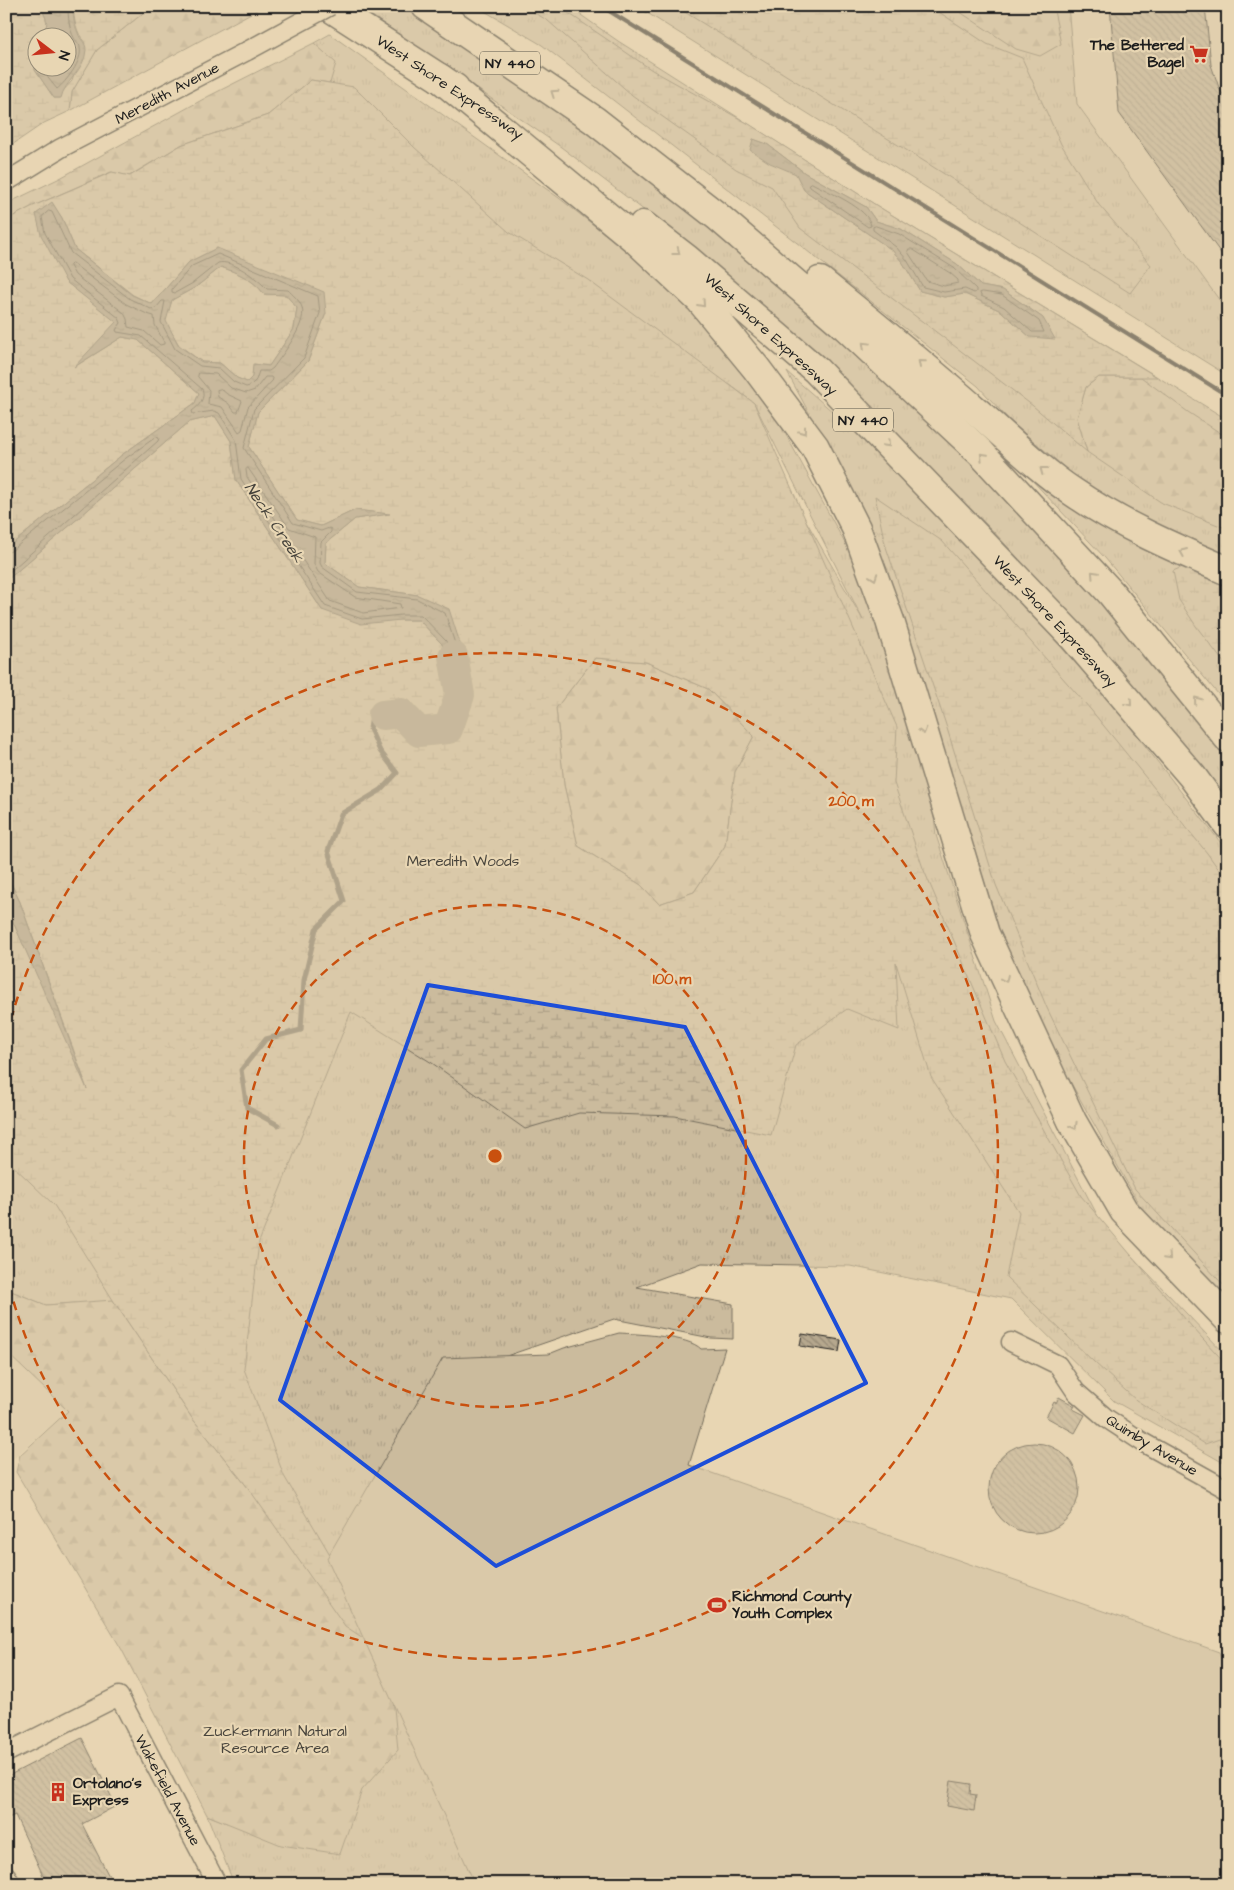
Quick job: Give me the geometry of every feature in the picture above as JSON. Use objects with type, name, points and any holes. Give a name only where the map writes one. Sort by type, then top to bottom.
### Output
[{"type":"highway","name":"West Shore Expressway","points":[[329,6],[440,78],[564,165],[687,259],[816,370],[1073,637],[1192,776],[1228,824]]},
{"type":"highway","name":"NY 440","points":[[426,6],[594,120],[716,216],[846,327],[981,453],[1112,593],[1228,738]]},
{"type":"highway","points":[[440,78],[636,240],[700,300],[756,368],[815,447],[856,528],[887,612],[985,934],[1072,1121],[1124,1211],[1228,1319]]},
{"type":"highway","points":[[594,120],[660,162],[725,207],[902,347],[1033,462],[1072,491],[1113,518],[1159,541],[1228,571]]},
{"type":"street","name":"Meredith Avenue","points":[[6,182],[61,148],[329,6]]},
{"type":"street","name":"Quimby Avenue","points":[[1012,1342],[1058,1365],[1076,1392],[1106,1418],[1228,1490]]},
{"type":"street","name":"Wakefield Avenue","points":[[6,1753],[119,1696],[217,1884]]},
{"type":"street","points":[[6,1875],[11,1884]]},
{"type":"highlighted area","points":[[428,985],[685,1027],[866,1383],[496,1566],[280,1400]]},
{"type":"shaded area","points":[[1068,6],[1228,6],[1228,312],[1077,104]]},
{"type":"shaded area","points":[[6,1352],[68,1411],[6,1465]]},
{"type":"green space","points":[[6,6],[41,6],[47,25],[46,28],[28,28],[28,78],[40,78],[54,98],[60,98],[62,92],[73,78],[78,78],[78,63],[85,43],[79,35],[76,26],[73,6],[152,6],[97,50],[72,92],[70,111],[44,123],[6,149]]},
{"type":"green space","points":[[152,6],[264,6],[70,111],[72,92],[97,50]]},
{"type":"green space","points":[[381,6],[403,6],[579,122],[725,234],[883,373],[1020,507],[1148,653],[1228,754],[1228,804],[1122,671],[994,532],[859,396],[708,259],[561,147],[368,13]]},
{"type":"green space","points":[[476,6],[568,6],[618,41],[879,207],[1228,420],[1228,558],[1198,546],[1095,493],[1011,422],[978,386],[801,246],[542,45]]},
{"type":"green space","points":[[522,6],[558,6],[652,70],[749,124],[879,207],[1157,377],[1099,377],[1086,387],[1077,418],[1087,452],[1033,406],[800,228],[772,187],[736,169],[632,95],[547,20]],"holes":[[[753,139],[767,144],[805,173],[866,207],[876,221],[901,229],[957,264],[981,286],[1003,290],[1043,318],[1030,337],[1001,311],[965,294],[944,297],[920,291],[903,263],[892,250],[804,190],[796,174]]]},
{"type":"green space","points":[[636,6],[1068,6],[1077,104],[1228,312],[1228,376]]},
{"type":"green space","points":[[675,6],[907,6],[939,12],[987,44],[1022,58],[1061,144],[1099,205],[1151,265],[1130,293],[927,163]]},
{"type":"green space","points":[[951,6],[1053,6],[1061,44],[1040,56],[1016,49]]},
{"type":"green space","name":"Meredith Woods","points":[[330,34],[559,198],[673,287],[760,387],[860,571],[931,788],[936,835],[996,1021],[1103,1226],[1228,1357],[1228,1436],[1222,1462],[1114,1401],[1011,1299],[850,1266],[702,1263],[637,1287],[733,1304],[733,1339],[711,1338],[614,1319],[483,1364],[515,1884],[234,1884],[207,1815],[227,1823],[76,1303],[46,1305],[6,1289],[6,213],[328,57],[314,43]],"holes":[[[728,385],[754,403],[863,620]]]},
{"type":"green space","points":[[314,43],[336,63],[330,83],[311,80],[268,115],[181,145],[129,176],[111,172],[6,220],[6,204],[60,178],[209,96]]},
{"type":"green space","name":"Meredith Woods","points":[[311,80],[354,87],[414,147],[509,232],[588,280],[754,403],[897,727],[894,783],[923,868],[1005,1061],[1081,1196],[1192,1327],[1228,1366],[1228,1436],[1205,1444],[1136,1400],[1006,1277],[1019,1212],[931,1077],[896,963],[899,1030],[847,1009],[796,1045],[771,1135],[675,1116],[579,1113],[525,1129],[432,1063],[351,1012],[259,1242],[244,1369],[284,1476],[389,1655],[345,1626],[249,1489],[192,1418],[113,1300],[54,1205],[6,1159],[6,906],[84,1079],[20,902],[6,873],[6,581],[189,422],[215,416],[231,441],[236,480],[322,610],[402,620],[419,620],[442,644],[460,694],[465,659],[418,595],[359,587],[325,563],[326,543],[355,519],[387,514],[355,510],[321,526],[297,520],[249,447],[258,412],[308,361],[326,313],[217,248],[189,262],[152,304],[133,295],[75,249],[62,218],[52,203],[36,214],[66,282],[117,322],[76,366],[122,337],[138,340],[199,393],[195,403],[123,454],[6,549],[6,220],[31,207],[112,172],[130,176],[181,145],[268,115]],"holes":[[[595,658],[646,662],[708,689],[754,736],[735,772],[725,846],[694,892],[659,904],[641,885],[578,846],[564,785],[556,708]]]},
{"type":"green space","points":[[221,267],[250,280],[264,294],[286,295],[297,308],[294,329],[269,366],[254,364],[252,377],[247,382],[237,378],[220,363],[202,362],[179,345],[165,321],[172,300],[196,287]]},
{"type":"green space","points":[[787,372],[864,439],[975,552],[1110,701],[1228,852],[1228,1300],[1140,1206],[1048,1042],[999,929],[906,627],[855,498]]},
{"type":"green space","points":[[1099,377],[1141,377],[1188,412],[1228,438],[1228,529],[1162,503],[1087,452],[1077,418],[1086,387]]},
{"type":"green space","points":[[967,411],[1228,579],[1228,706],[1105,558]]},
{"type":"green space","points":[[875,496],[942,541],[1091,710],[1207,853],[1228,882],[1228,1290],[1135,1189],[1047,1008],[996,885],[945,722],[885,544]]},
{"type":"green space","points":[[1187,565],[1228,582],[1228,668],[1179,600],[1173,571]]},
{"type":"green space","points":[[595,658],[646,662],[708,689],[754,736],[735,772],[725,846],[694,892],[659,904],[641,885],[578,846],[564,785],[556,708]]},
{"type":"green space","name":"Zuckermann Natural Resource Area","points":[[6,1289],[46,1305],[113,1300],[192,1418],[249,1489],[389,1655],[398,1750],[362,1790],[340,1854],[281,1845],[207,1815],[122,1650],[16,1472],[20,1455],[68,1411],[6,1352]]},
{"type":"green space","name":"Richmond County Youth Complex","points":[[619,1333],[675,1338],[686,1341],[701,1349],[725,1348],[689,1465],[1219,1652],[1228,1685],[1228,1884],[475,1884],[327,1558],[443,1358],[549,1354]]},
{"type":"water","points":[[41,6],[73,6],[77,28],[46,28],[46,19]]},
{"type":"water","points":[[78,32],[86,47],[82,64],[78,70]]},
{"type":"water","points":[[40,78],[72,78],[61,98],[54,98]]},
{"type":"water","points":[[753,139],[767,144],[805,173],[866,207],[876,221],[901,229],[957,264],[981,286],[1003,290],[1043,318],[1055,339],[1030,337],[1001,311],[965,294],[944,297],[920,291],[903,263],[892,250],[804,190],[796,174],[770,163],[750,150]]},
{"type":"water","points":[[52,202],[62,218],[75,249],[132,295],[152,304],[189,262],[217,248],[324,292],[326,313],[308,361],[258,412],[249,447],[297,520],[321,526],[355,510],[390,514],[355,519],[326,543],[325,563],[359,587],[418,595],[449,609],[465,659],[460,695],[442,644],[419,620],[361,624],[322,610],[236,480],[231,441],[215,416],[189,422],[6,581],[6,549],[123,454],[195,403],[199,393],[138,340],[122,337],[74,367],[116,322],[66,282],[41,235],[36,214]],"holes":[[[221,267],[250,280],[264,294],[286,295],[297,308],[294,329],[269,366],[253,364],[252,377],[247,382],[237,378],[220,363],[202,362],[179,346],[166,321],[172,300],[196,287]]]},
{"type":"water","points":[[6,873],[20,902],[87,1089],[6,906]]},
{"type":"building","points":[[1110,6],[1205,6],[1211,65],[1220,90],[1228,101],[1228,263],[1119,113]]},
{"type":"building","points":[[802,1334],[841,1340],[839,1352],[800,1346]]},
{"type":"building","points":[[1059,1397],[1075,1406],[1073,1409],[1085,1415],[1075,1433],[1046,1417]]},
{"type":"building","points":[[1034,1443],[1051,1447],[1066,1456],[1075,1471],[1079,1488],[1075,1505],[1066,1520],[1051,1529],[1034,1533],[1017,1529],[1002,1520],[993,1505],[989,1488],[993,1471],[1002,1456],[1017,1447]]},
{"type":"building","name":"Ortolano's Express","points":[[82,1738],[116,1806],[82,1824],[113,1884],[47,1884],[15,1815],[6,1819],[6,1777]]},
{"type":"building","points":[[951,1781],[971,1784],[970,1794],[976,1795],[974,1811],[947,1806]]},
{"type":"waterway","name":"Neck Creek","points":[[383,715],[401,713],[419,732],[448,729],[460,695],[453,656]]},
{"type":"waterway","points":[[278,1125],[247,1108],[241,1070],[266,1039],[301,1030],[304,980],[316,929],[344,901],[328,851],[341,814],[381,790],[397,773],[380,751],[370,729],[372,716],[383,715]]},
{"type":"railway","points":[[601,6],[1228,396]]},
{"type":"place","name":"The Bettered Bagel","points":[[1199,54]]},
{"type":"place","name":"Richmond County Youth Complex","points":[[717,1605]]},
{"type":"place","name":"Ortolano's Express","points":[[58,1792]]}]
